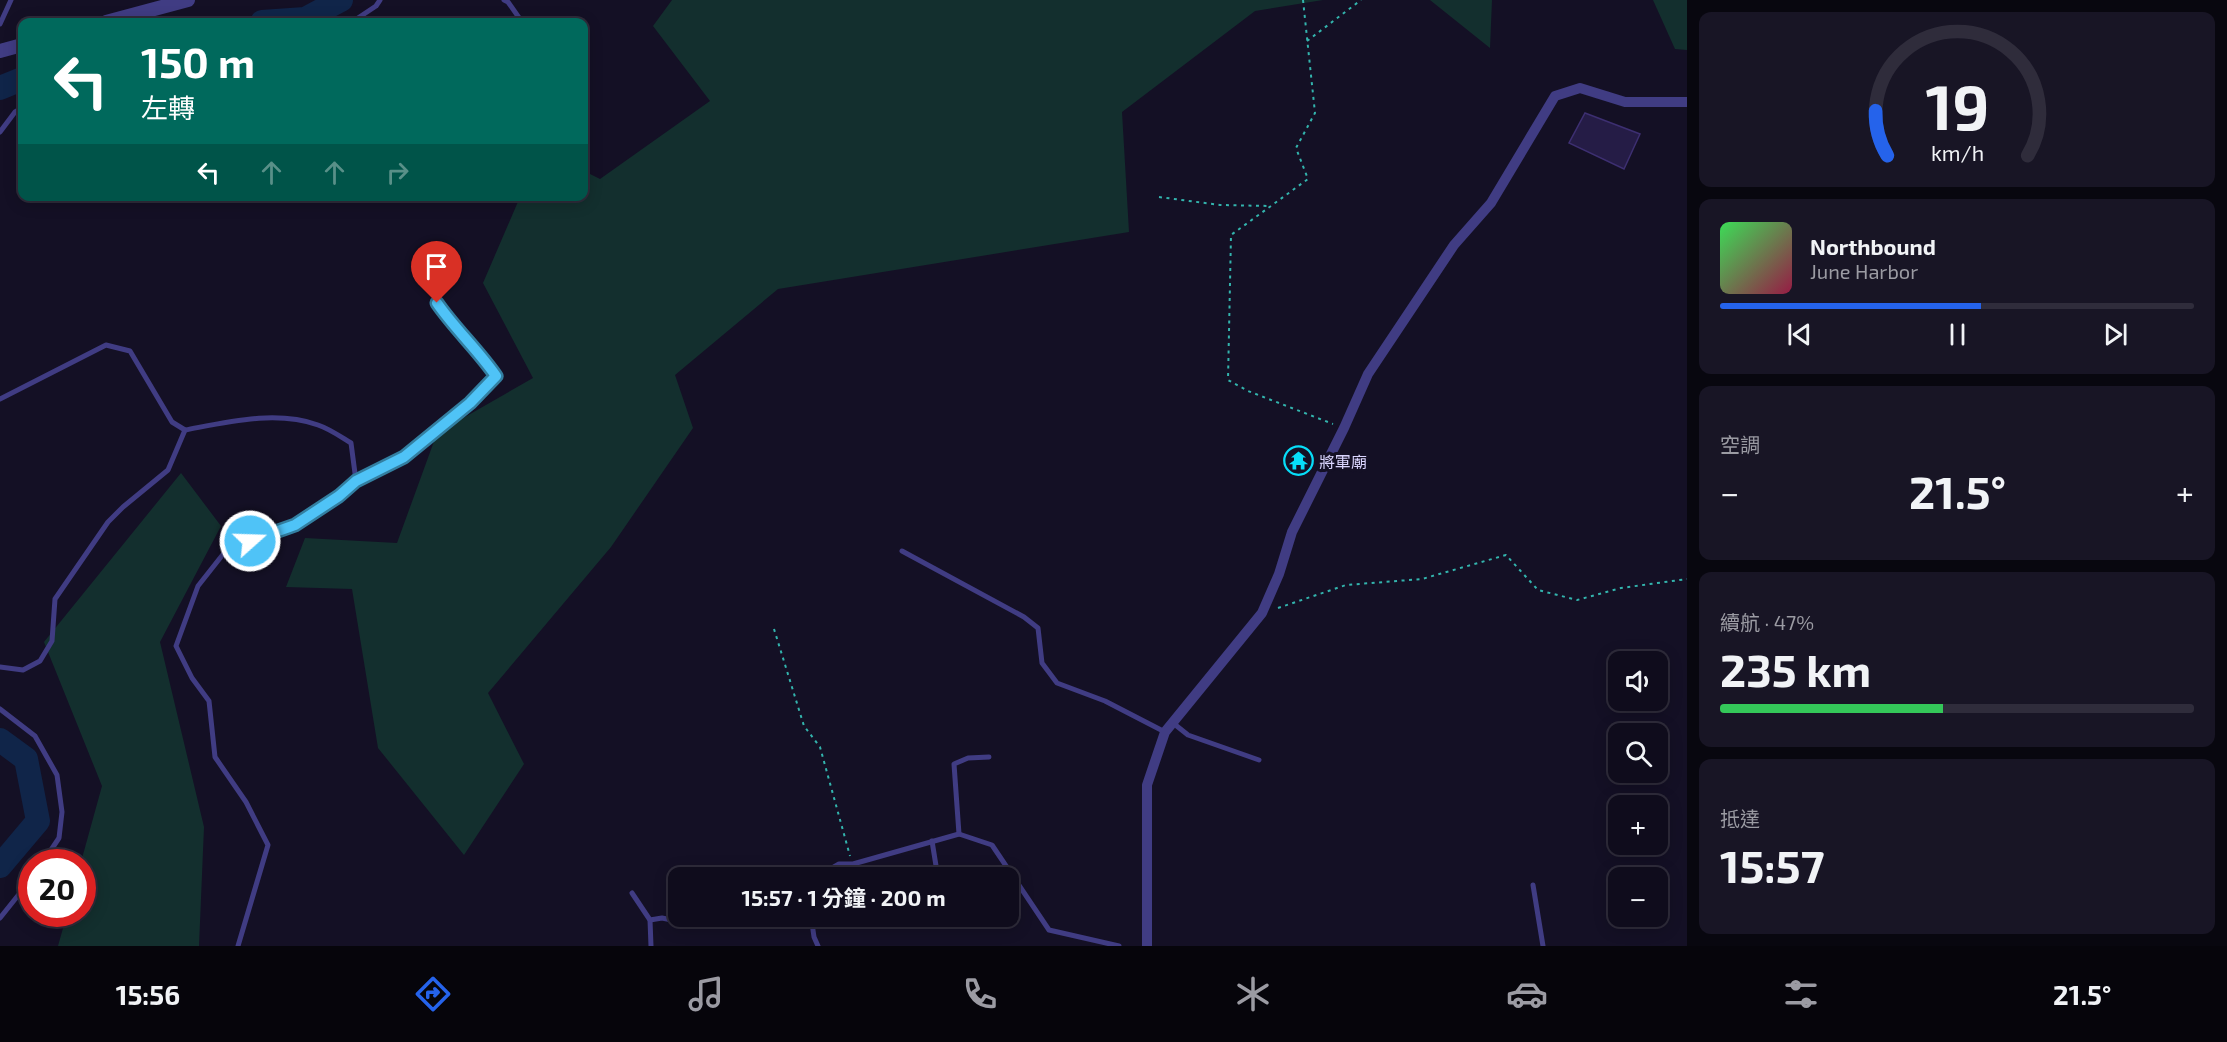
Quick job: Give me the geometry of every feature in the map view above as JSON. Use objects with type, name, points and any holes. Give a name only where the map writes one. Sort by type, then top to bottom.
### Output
[{"type":"street","points":[[121,18],[188,0]]},
{"type":"street","points":[[0,51],[18,46]]},
{"type":"street","points":[[1147,946],[1147,785],[1165,732],[1262,613],[1280,574],[1292,532],[1368,374],[1454,245],[1491,203],[1555,96],[1580,88],[1625,102],[1687,102]]},
{"type":"lane","points":[[0,24],[11,0]]},
{"type":"lane","points":[[357,18],[376,6],[380,0]]},
{"type":"lane","points":[[504,0],[519,18]]},
{"type":"lane","points":[[0,132],[18,110]]},
{"type":"lane","points":[[238,946],[268,845],[246,802],[215,758],[209,701],[192,678],[176,646],[198,586],[228,548],[295,525],[339,496],[356,481],[404,457],[470,403],[496,376],[475,347],[450,321],[437,303]]},
{"type":"lane","points":[[0,399],[106,345],[130,351],[172,422],[185,430],[234,421],[288,417],[320,426],[351,443],[356,481]]},
{"type":"lane","points":[[0,667],[23,670],[40,661],[52,641],[55,599],[108,522],[168,470],[185,430]]},
{"type":"lane","points":[[902,551],[1024,617],[1038,628],[1042,663],[1057,683],[1105,701],[1165,732]]},
{"type":"lane","points":[[0,709],[35,736],[57,775],[62,812],[59,838],[52,849]]},
{"type":"lane","points":[[1173,723],[1188,735],[1258,760]]},
{"type":"lane","points":[[959,834],[954,764],[968,758],[989,757]]},
{"type":"lane","points":[[834,867],[839,864],[853,864],[959,834],[992,845],[1049,930],[1119,946]]},
{"type":"lane","points":[[932,841],[936,867]]},
{"type":"lane","points":[[1533,885],[1543,946]]},
{"type":"lane","points":[[632,893],[650,920],[651,946]]},
{"type":"lane","points":[[0,918],[18,896]]},
{"type":"lane","points":[[650,920],[668,919]]},
{"type":"lane","points":[[813,927],[818,946]]},
{"type":"path","points":[[1303,0],[1315,113],[1296,148],[1308,179],[1231,236],[1228,380],[1248,391],[1344,428]]},
{"type":"path","points":[[1307,41],[1361,0]]},
{"type":"path","points":[[1159,197],[1220,205],[1270,206]]},
{"type":"path","points":[[1262,613],[1346,585],[1422,579],[1506,555],[1538,590],[1577,600],[1621,588],[1687,579]]},
{"type":"path","points":[[774,629],[804,726],[820,747],[853,864]]},
{"type":"green space","points":[[672,0],[1323,0],[1255,11],[1122,112],[1129,232],[778,289],[675,375],[693,428],[611,547],[488,693],[524,764],[464,855],[378,748],[352,589],[286,587],[305,538],[397,543],[437,433],[533,378],[483,283],[518,201],[588,201],[588,173],[600,179],[710,101],[653,26]]},
{"type":"green space","points":[[1430,0],[1492,0],[1490,48]]},
{"type":"green space","points":[[1653,0],[1687,0],[1687,50],[1675,49]]},
{"type":"green space","points":[[181,473],[221,526],[160,642],[204,827],[199,946],[58,946],[63,927],[96,927],[96,849],[85,849],[102,786],[44,642]]},
{"type":"building","points":[[1585,113],[1640,134],[1624,169],[1569,143]]},
{"type":"waterway","points":[[307,18],[341,0]]},
{"type":"waterway","points":[[0,88],[18,81]]},
{"type":"waterway","points":[[0,740],[26,759],[38,821],[0,866]]},
{"type":"place","name":"將軍廟","points":[[1298,461]]},
{"type":"route","points":[[250,541],[295,525],[339,496],[356,481],[404,457],[470,403],[496,376],[475,347],[450,321],[437,303]]}]
